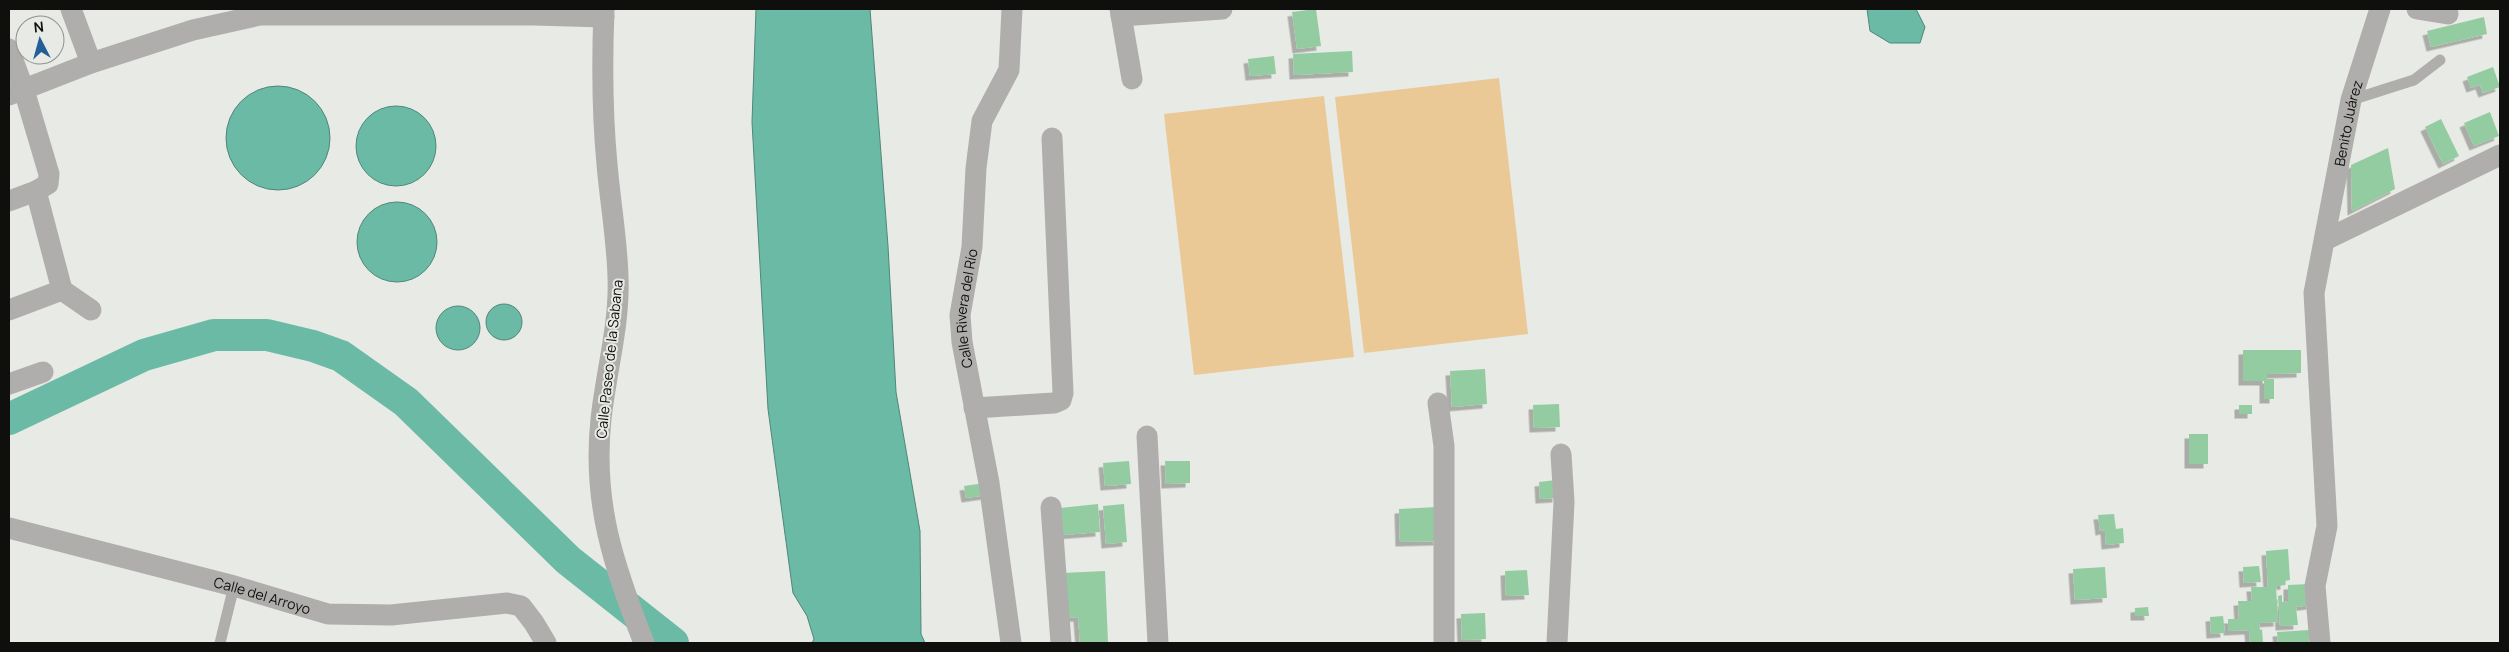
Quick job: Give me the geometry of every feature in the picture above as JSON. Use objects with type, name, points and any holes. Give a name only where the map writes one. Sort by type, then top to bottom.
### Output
[{"type":"street","points":[[71,9],[91,64]]},
{"type":"street","name":"Calle Rivera del Río","points":[[1010,643],[989,483],[962,342],[960,315],[972,247],[976,168],[982,121],[1009,70],[1012,9]]},
{"type":"street","points":[[1132,79],[1121,12],[1222,9]]},
{"type":"street","name":"Benito Juárez","points":[[2320,643],[2315,586],[2327,526],[2314,293],[2338,159],[2351,100],[2380,9]]},
{"type":"street","points":[[2417,9],[2448,14]]},
{"type":"street","points":[[16,92],[91,64],[193,30],[260,15],[604,13]]},
{"type":"street","name":"Calle Paseo de la Sabana","points":[[604,13],[602,91],[606,162],[618,278],[613,339],[601,421],[598,478],[604,526],[620,582],[644,643]]},
{"type":"street","points":[[9,49],[16,92],[49,174],[42,188],[62,290],[91,310]]},
{"type":"street","points":[[974,408],[1054,403],[1061,400],[1063,393],[1052,138]]},
{"type":"street","points":[[2325,240],[2500,156]]},
{"type":"street","points":[[9,201],[42,188]]},
{"type":"street","points":[[9,310],[62,290]]},
{"type":"street","points":[[9,384],[43,372]]},
{"type":"street","points":[[1438,403],[1444,446],[1444,643]]},
{"type":"street","points":[[1146,436],[1158,643]]},
{"type":"street","points":[[1556,643],[1564,502],[1561,454]]},
{"type":"street","points":[[1052,506],[1061,643]]},
{"type":"street","name":"Calle del Arroyo","points":[[9,528],[234,586],[328,614],[391,615],[508,603],[521,606],[546,643]]},
{"type":"lane","points":[[2351,100],[2414,80],[2440,60]]},
{"type":"lane","points":[[220,643],[234,586]]},
{"type":"shaded area","points":[[756,9],[870,9],[888,246],[896,392],[920,531],[921,634],[925,643],[812,643],[814,639],[807,616],[793,593],[768,409],[752,122]]},
{"type":"shaded area","points":[[1867,9],[1916,9],[1925,27],[1920,43],[1890,43],[1870,31]]},
{"type":"shaded area","points":[[1499,78],[1528,334],[1364,353],[1335,97]]},
{"type":"shaded area","points":[[278,86],[298,90],[315,101],[326,118],[330,138],[326,158],[315,175],[298,186],[278,190],[258,186],[241,175],[230,158],[226,138],[230,118],[241,101],[258,90]]},
{"type":"shaded area","points":[[1324,96],[1354,357],[1194,375],[1164,114]]},
{"type":"shaded area","points":[[396,106],[411,109],[424,118],[433,131],[436,146],[433,161],[424,174],[411,183],[396,186],[381,183],[368,174],[359,161],[356,146],[359,131],[368,118],[381,109]]},
{"type":"shaded area","points":[[397,202],[412,205],[425,214],[434,227],[437,242],[434,257],[425,270],[412,279],[397,282],[382,279],[369,270],[360,257],[357,242],[360,227],[369,214],[382,205]]},
{"type":"shaded area","points":[[504,304],[517,309],[522,322],[517,335],[504,340],[491,335],[486,322],[491,309]]},
{"type":"shaded area","points":[[454,306],[462,306],[474,312],[480,328],[474,344],[462,350],[454,350],[442,344],[436,332],[436,324],[442,312]]},
{"type":"building","points":[[1316,9],[1321,46],[1297,49],[1292,12]]},
{"type":"building","points":[[2484,17],[2487,34],[2431,47],[2427,31]]},
{"type":"building","points":[[1352,51],[1353,72],[1294,75],[1293,54]]},
{"type":"building","points":[[1274,56],[1276,74],[1250,76],[1248,59]]},
{"type":"building","points":[[2493,67],[2500,87],[2483,93],[2480,85],[2471,88],[2467,77]]},
{"type":"building","points":[[2490,112],[2499,136],[2474,146],[2464,123]]},
{"type":"building","points":[[2441,119],[2459,156],[2443,164],[2425,127]]},
{"type":"building","points":[[2388,148],[2395,189],[2352,211],[2351,165]]},
{"type":"building","points":[[2243,350],[2301,350],[2301,373],[2267,374],[2267,379],[2274,379],[2274,399],[2264,399],[2264,381],[2243,381]]},
{"type":"building","points":[[1485,369],[1487,404],[1452,407],[1450,371]]},
{"type":"building","points":[[1559,404],[1560,427],[1534,428],[1533,405]]},
{"type":"building","points":[[2239,405],[2252,405],[2252,414],[2239,414]]},
{"type":"building","points":[[2189,434],[2208,434],[2208,464],[2189,464]]},
{"type":"building","points":[[1129,461],[1131,484],[1105,486],[1103,463]]},
{"type":"building","points":[[1165,461],[1190,461],[1190,483],[1166,484]]},
{"type":"building","points":[[1556,480],[1557,498],[1540,499],[1539,482]]},
{"type":"building","points":[[985,483],[987,495],[966,498],[964,486]]},
{"type":"building","points":[[1098,504],[1100,532],[1062,535],[1060,508]]},
{"type":"building","points":[[1124,504],[1127,542],[1106,544],[1103,506]]},
{"type":"building","points":[[1437,507],[1438,541],[1400,542],[1399,509]]},
{"type":"building","points":[[2114,514],[2116,529],[2123,528],[2124,543],[2106,545],[2105,530],[2100,531],[2098,515]]},
{"type":"building","points":[[2288,549],[2290,580],[2285,581],[2285,585],[2276,586],[2278,622],[2259,623],[2260,630],[2262,629],[2263,643],[2250,643],[2249,630],[2228,631],[2228,619],[2239,619],[2238,601],[2252,601],[2251,587],[2268,587],[2266,551]]},
{"type":"building","points":[[2259,566],[2261,582],[2244,583],[2243,567]]},
{"type":"building","points":[[2105,567],[2107,598],[2075,600],[2073,569]]},
{"type":"building","points":[[1527,570],[1529,595],[1506,596],[1505,571]]},
{"type":"building","points":[[1105,571],[1108,643],[1080,643],[1078,617],[1064,618],[1062,573]]},
{"type":"building","points":[[2309,584],[2311,605],[2296,607],[2298,625],[2280,626],[2278,596],[2282,595],[2282,602],[2286,601],[2288,604],[2288,585]]},
{"type":"building","points":[[2148,607],[2149,616],[2135,616],[2135,608]]},
{"type":"building","points":[[1485,613],[1486,639],[1462,640],[1461,614]]},
{"type":"building","points":[[2223,616],[2225,633],[2211,634],[2210,617]]},
{"type":"building","points":[[2309,630],[2309,643],[2278,643],[2277,632]]},
{"type":"waterway","points":[[9,419],[144,355],[214,335],[267,335],[313,346],[341,356],[406,402],[568,560],[673,643]]}]
